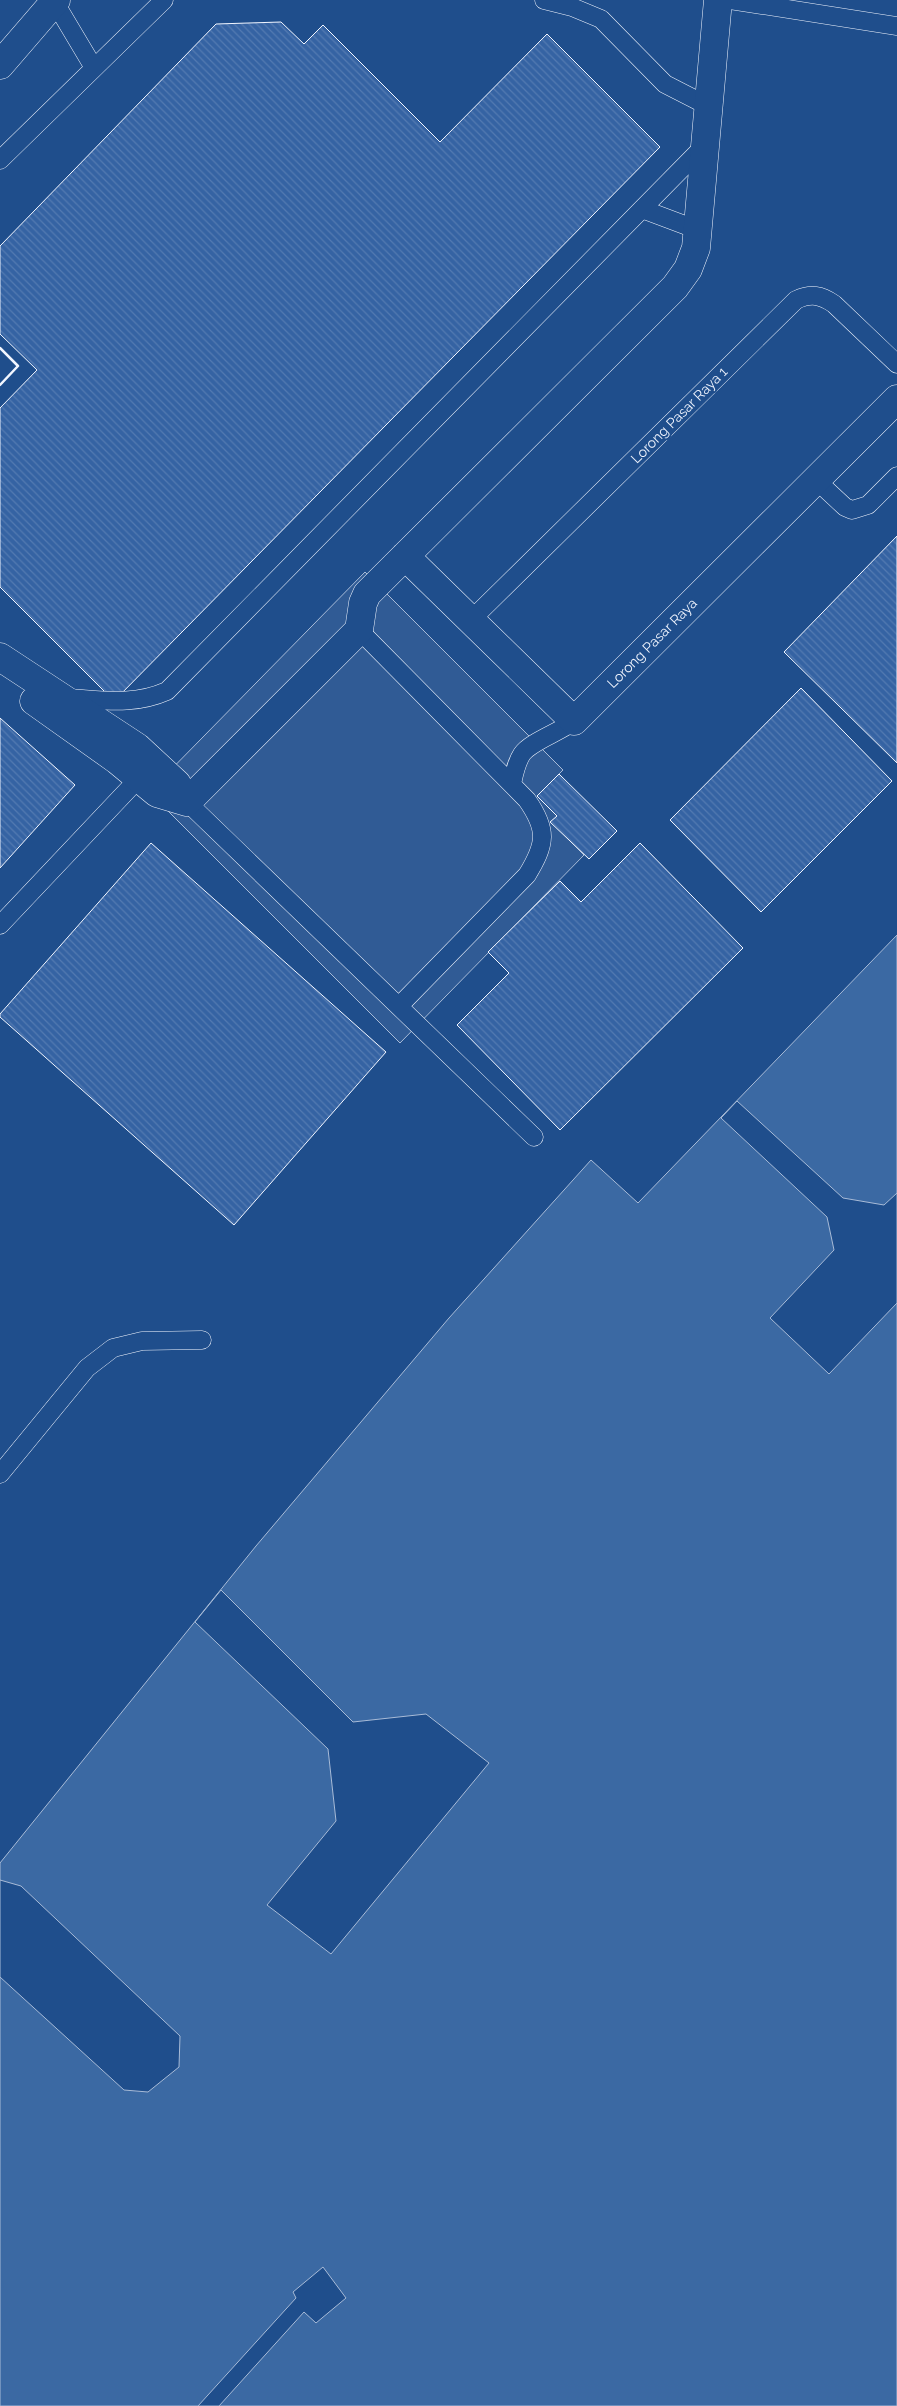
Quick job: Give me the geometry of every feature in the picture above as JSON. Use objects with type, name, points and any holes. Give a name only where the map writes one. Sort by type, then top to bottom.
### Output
[{"type":"street","points":[[187,802],[359,630],[363,603],[367,594],[676,287],[688,269],[696,248],[718,0]]},
{"type":"street","points":[[0,65],[55,1]]},
{"type":"street","name":"Lorong Pasar Raya","points":[[574,721],[897,399]]},
{"type":"street","points":[[405,556],[574,721]]},
{"type":"street","points":[[0,657],[137,747],[156,762],[177,784],[187,802]]},
{"type":"street","points":[[0,678],[140,778],[156,793],[187,802]]},
{"type":"lane","points":[[0,160],[164,0]]},
{"type":"lane","points":[[544,0],[572,7],[601,19],[665,84],[708,106]]},
{"type":"lane","points":[[730,0],[897,26]]},
{"type":"lane","points":[[55,1],[94,68]]},
{"type":"lane","points":[[61,698],[148,700],[167,691],[705,145]]},
{"type":"lane","points":[[642,209],[698,230]]},
{"type":"lane","name":"Lorong Pasar Raya 1","points":[[471,620],[796,300],[805,296],[824,297],[834,304],[897,364]]},
{"type":"lane","points":[[816,480],[845,507],[852,510],[868,505],[897,476]]},
{"type":"lane","points":[[359,630],[512,784],[538,815],[544,835],[539,856],[527,875],[400,1005]]},
{"type":"lane","points":[[512,784],[522,753],[532,744],[550,737],[574,721]]},
{"type":"lane","points":[[0,925],[140,778]]},
{"type":"lane","points":[[187,802],[400,1005],[534,1137]]},
{"type":"lane","points":[[0,1474],[87,1368],[113,1348],[142,1341],[202,1340]]},
{"type":"shaded area","points":[[365,572],[563,770],[537,796],[557,816],[551,822],[584,855],[400,1043],[149,792]]},
{"type":"shaded area","points":[[897,935],[897,2406],[0,2406],[0,1863],[256,1546],[449,1318],[591,1160],[638,1203]]},
{"type":"pier","points":[[737,1101],[843,1198],[884,1205],[897,1193],[897,1303],[829,1374],[770,1318],[834,1250],[827,1217],[721,1118]]},
{"type":"pier","points":[[221,1590],[353,1722],[426,1714],[489,1763],[331,1954],[267,1905],[336,1821],[328,1749],[195,1622]]},
{"type":"pier","points":[[0,1880],[21,1886],[180,2036],[179,2067],[148,2092],[124,2090],[0,1977]]},
{"type":"pier","points":[[323,2267],[346,2298],[316,2323],[304,2312],[219,2406],[198,2406],[296,2298],[293,2292]]},
{"type":"building","points":[[281,22],[304,44],[323,25],[440,142],[547,34],[660,147],[114,701],[0,587],[0,408],[37,370],[0,334],[0,246],[216,24]]},
{"type":"building","points":[[897,536],[897,763],[784,652]]},
{"type":"building","points":[[801,688],[892,781],[761,912],[670,820]]},
{"type":"building","points":[[0,718],[75,785],[0,868]]},
{"type":"building","points":[[559,774],[617,831],[589,859],[550,822],[557,816],[537,796]]},
{"type":"building","points":[[151,843],[386,1052],[234,1225],[0,1017],[0,1014]]},
{"type":"building","points":[[640,843],[743,948],[560,1130],[457,1025],[509,973],[488,952],[560,881],[581,902]]},
{"type":"wall","points":[[0,348],[18,366],[0,385]]}]
